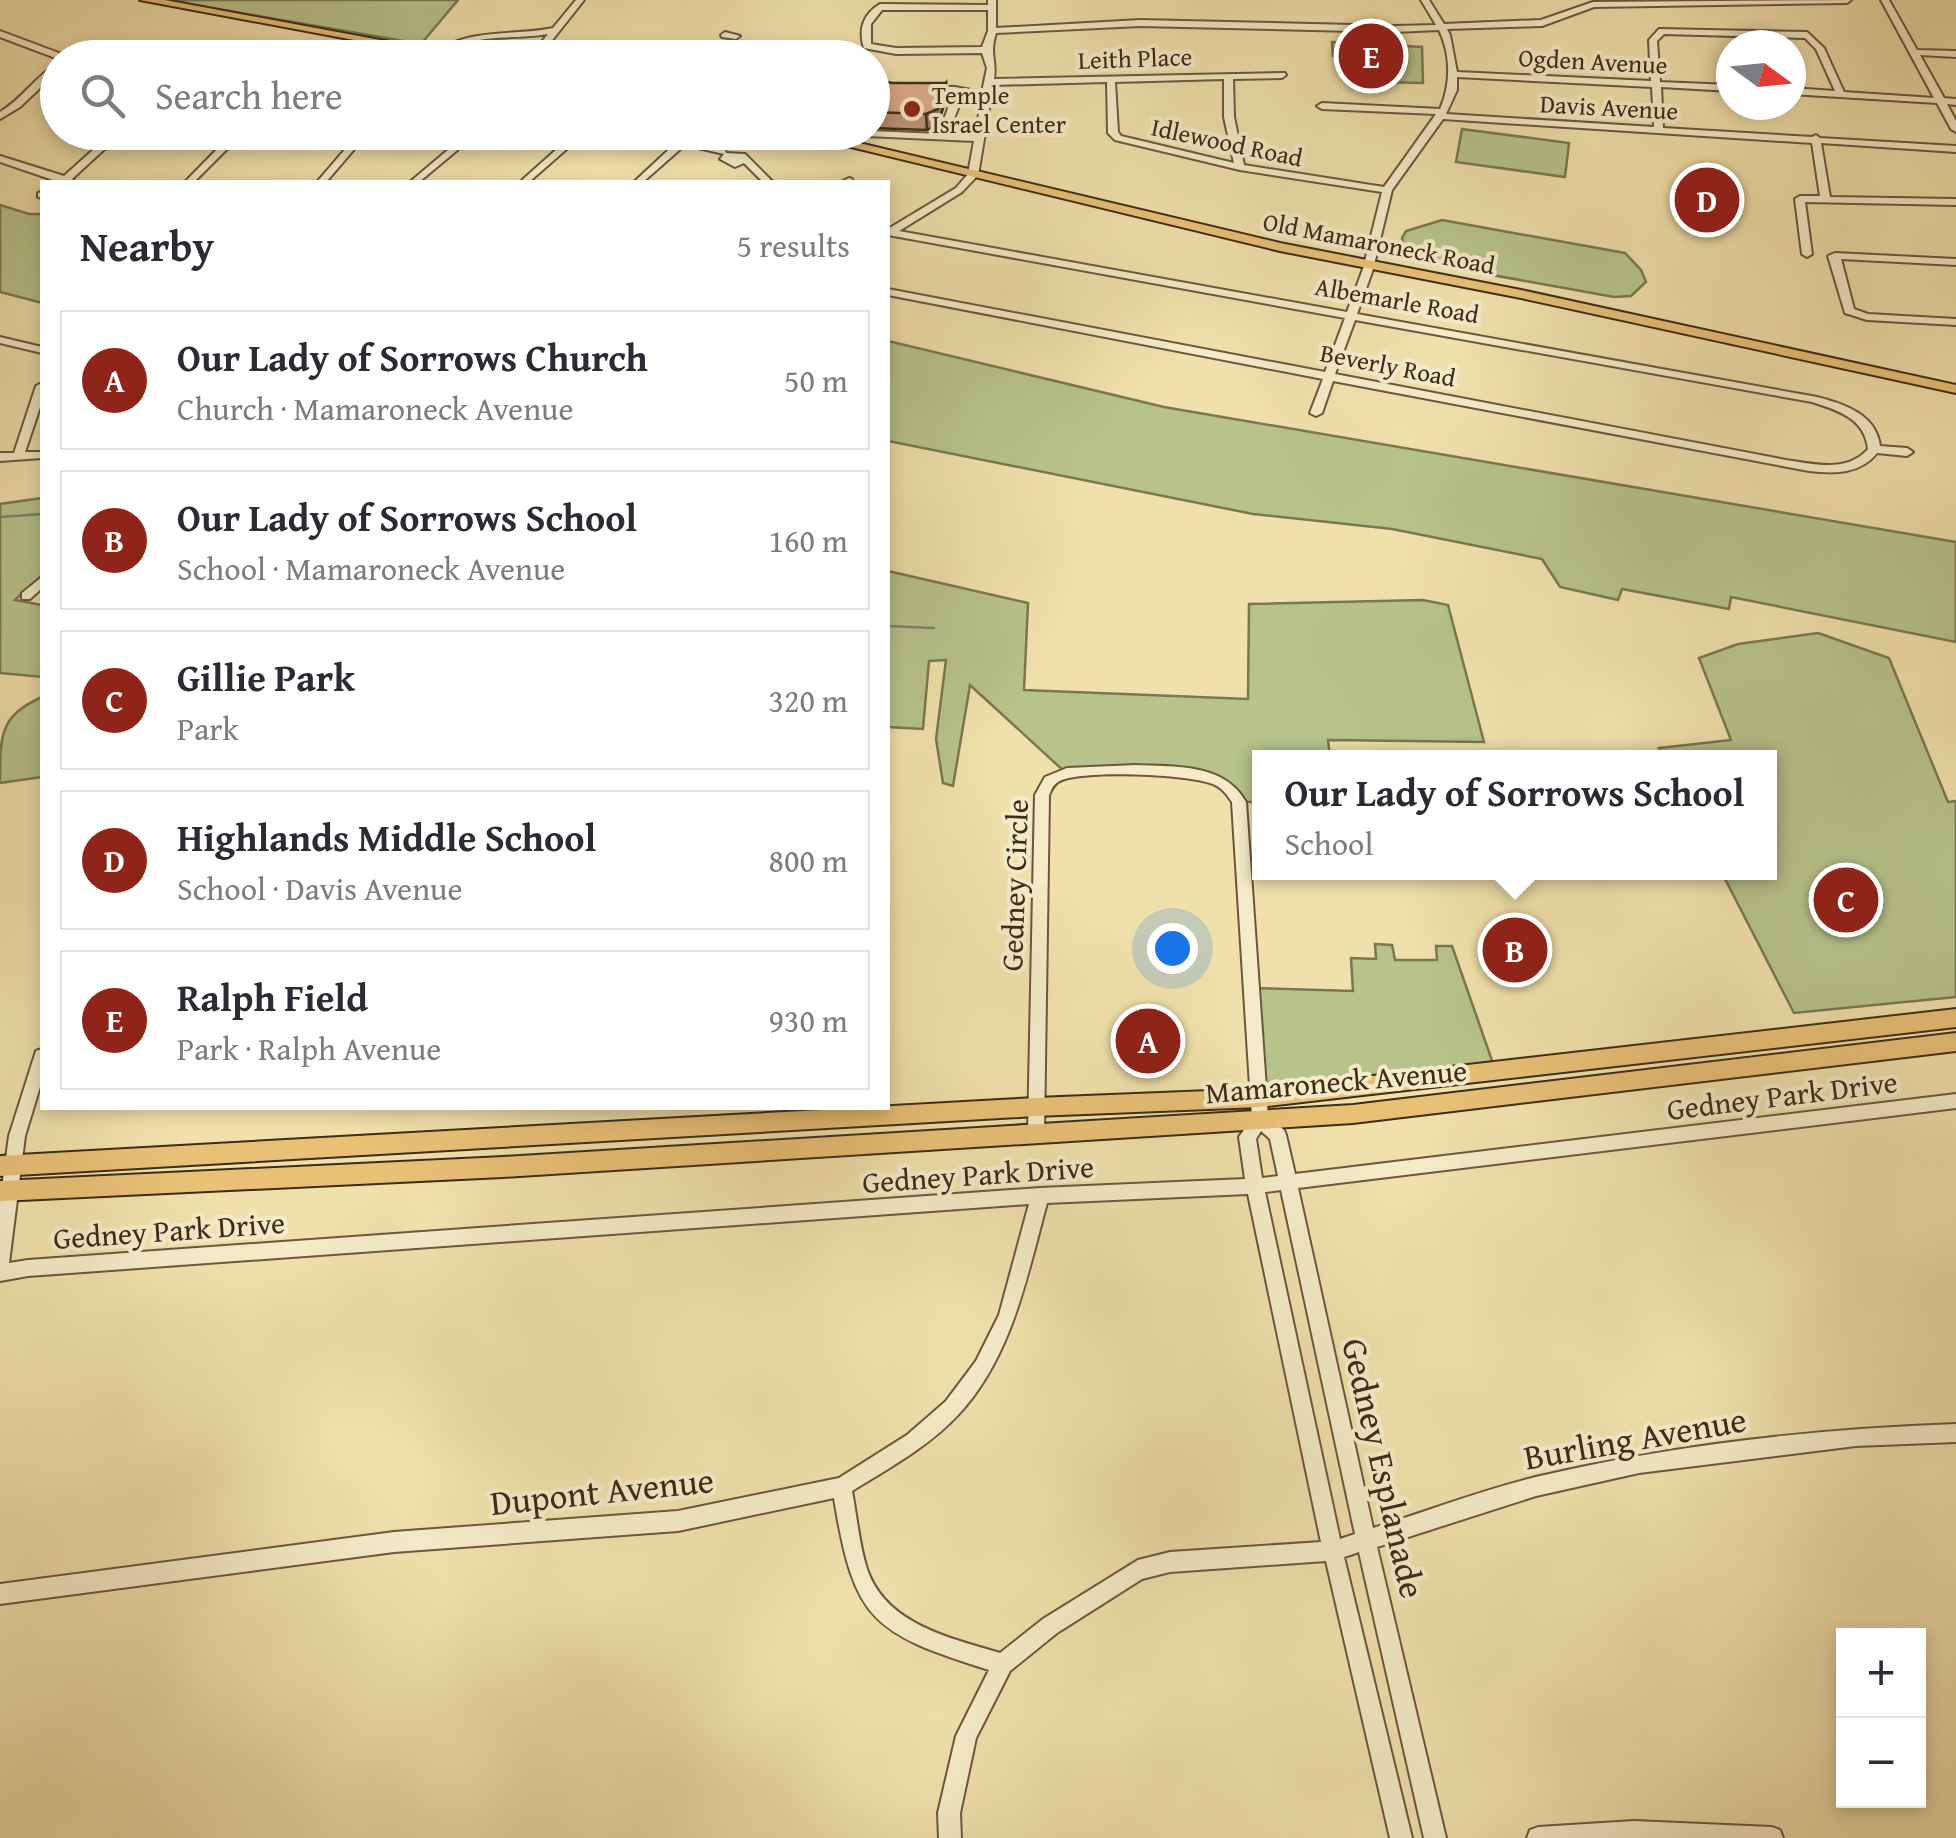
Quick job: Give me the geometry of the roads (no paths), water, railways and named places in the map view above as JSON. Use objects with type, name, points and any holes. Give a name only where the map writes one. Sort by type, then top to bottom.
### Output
[{"type":"main road","points":[[146,0],[372,40]]},
{"type":"main road","name":"Old Mamaroneck Road","points":[[870,150],[1369,266],[1521,294],[1956,389]]},
{"type":"main road","name":"Mamaroneck Avenue","points":[[5,1191],[503,1167],[1036,1132],[1260,1109],[1956,1018]]},
{"type":"main road","name":"Mamaroneck Avenue","points":[[7,1166],[1036,1107],[1414,1108],[1956,1042]]},
{"type":"street","points":[[548,40],[580,0]]},
{"type":"street","points":[[1316,412],[1369,266],[1387,190],[1441,114],[1453,90],[1442,27],[1425,0]]},
{"type":"street","points":[[992,30],[1140,23],[1442,27],[1554,22],[1594,5],[1847,0]]},
{"type":"street","points":[[1885,0],[1956,130]]},
{"type":"street","points":[[867,40],[866,27],[871,14],[880,7],[992,4],[992,30],[986,50],[991,68],[973,175],[948,198],[890,232]]},
{"type":"street","points":[[458,40],[525,36],[558,28]]},
{"type":"street","points":[[1659,130],[1656,35],[1662,31],[1808,35],[1820,48],[1840,93]]},
{"type":"street","points":[[0,34],[40,49]]},
{"type":"street","points":[[890,50],[986,50]]},
{"type":"street","points":[[1914,52],[1956,54]]},
{"type":"street","name":"Ogden Avenue","points":[[1453,74],[1716,87]]},
{"type":"street","name":"Leith Place","points":[[989,82],[1282,75]]},
{"type":"street","points":[[1228,77],[1229,117],[1240,167]]},
{"type":"street","points":[[0,116],[22,104],[40,79]]},
{"type":"street","name":"Idlewood Road","points":[[1111,82],[1112,134],[1118,138],[1240,167],[1387,190]]},
{"type":"street","points":[[922,89],[985,95]]},
{"type":"street","points":[[942,138],[947,120],[955,110],[954,90]]},
{"type":"street","points":[[1806,91],[1956,102]]},
{"type":"street","name":"Davis Avenue","points":[[1322,106],[1956,149]]},
{"type":"street","points":[[890,135],[980,139]]},
{"type":"street","points":[[1816,138],[1825,196]]},
{"type":"street","points":[[69,180],[100,150]]},
{"type":"street","points":[[191,180],[222,150]]},
{"type":"street","points":[[323,180],[349,150]]},
{"type":"street","points":[[416,180],[452,150]]},
{"type":"street","points":[[526,180],[561,150]]},
{"type":"street","points":[[640,180],[674,150]]},
{"type":"street","points":[[714,150],[722,152]]},
{"type":"street","points":[[0,160],[61,180]]},
{"type":"street","points":[[744,160],[766,180]]},
{"type":"street","points":[[1807,254],[1800,199],[1825,196],[1956,202]]},
{"type":"street","name":"Albemarle Road","points":[[890,233],[1813,399],[1836,406],[1866,424],[1874,436],[1874,449]]},
{"type":"street","points":[[1956,262],[1834,256],[1845,306],[1860,316],[1956,322]]},
{"type":"street","name":"Beverly Road","points":[[890,292],[1786,464],[1842,468],[1859,465],[1874,449]]},
{"type":"street","points":[[0,340],[40,350]]},
{"type":"street","points":[[18,457],[40,392]]},
{"type":"street","points":[[1874,449],[1907,452]]},
{"type":"street","points":[[0,458],[40,455]]},
{"type":"street","points":[[26,596],[40,583]]},
{"type":"street","name":"Gedney Circle","points":[[1036,1132],[1042,796],[1057,776],[1092,769],[1200,775],[1220,781],[1235,795],[1260,1109]]},
{"type":"street","points":[[0,1271],[7,1166],[40,1062]]},
{"type":"street","name":"Gedney Park Drive","points":[[0,1271],[1040,1196],[1255,1186],[1956,1101]]},
{"type":"street","name":"Gedney Esplanade","points":[[1401,1838],[1255,1186],[1247,1136],[1260,1109],[1278,1135],[1365,1539],[1435,1838]]},
{"type":"street","points":[[890,1116],[891,1142]]},
{"type":"street","points":[[750,1151],[753,1123]]},
{"type":"street","points":[[503,1167],[508,1140]]},
{"type":"street","name":"Dupont Avenue","points":[[0,1594],[394,1542],[678,1521],[842,1487],[914,1442],[953,1407],[982,1367],[1007,1317],[1040,1196]]},
{"type":"street","name":"Burling Avenue","points":[[1003,1664],[1065,1616],[1138,1570],[1170,1562],[1334,1551],[1536,1486],[1639,1464],[1856,1437],[1956,1433]]},
{"type":"street","points":[[842,1487],[861,1581],[884,1616],[912,1634],[1003,1664],[966,1736],[949,1813],[950,1838]]},
{"type":"street","points":[[1538,1838],[1634,1832],[1772,1838]]},
{"type":"waterway","points":[[0,517],[40,514]]},
{"type":"waterway","points":[[890,626],[934,628]]},
{"type":"place","name":"Ralph Field","points":[[1371,56]]},
{"type":"place","name":"Temple Israel Center","points":[[912,109]]},
{"type":"place","name":"Highlands Middle School","points":[[1707,200]]},
{"type":"place","name":"Gillie Park","points":[[1846,900]]},
{"type":"place","name":"Our Lady of Sorrows School","points":[[1515,950]]},
{"type":"place","name":"Our Lady of Sorrows Church","points":[[1148,1041]]}]
